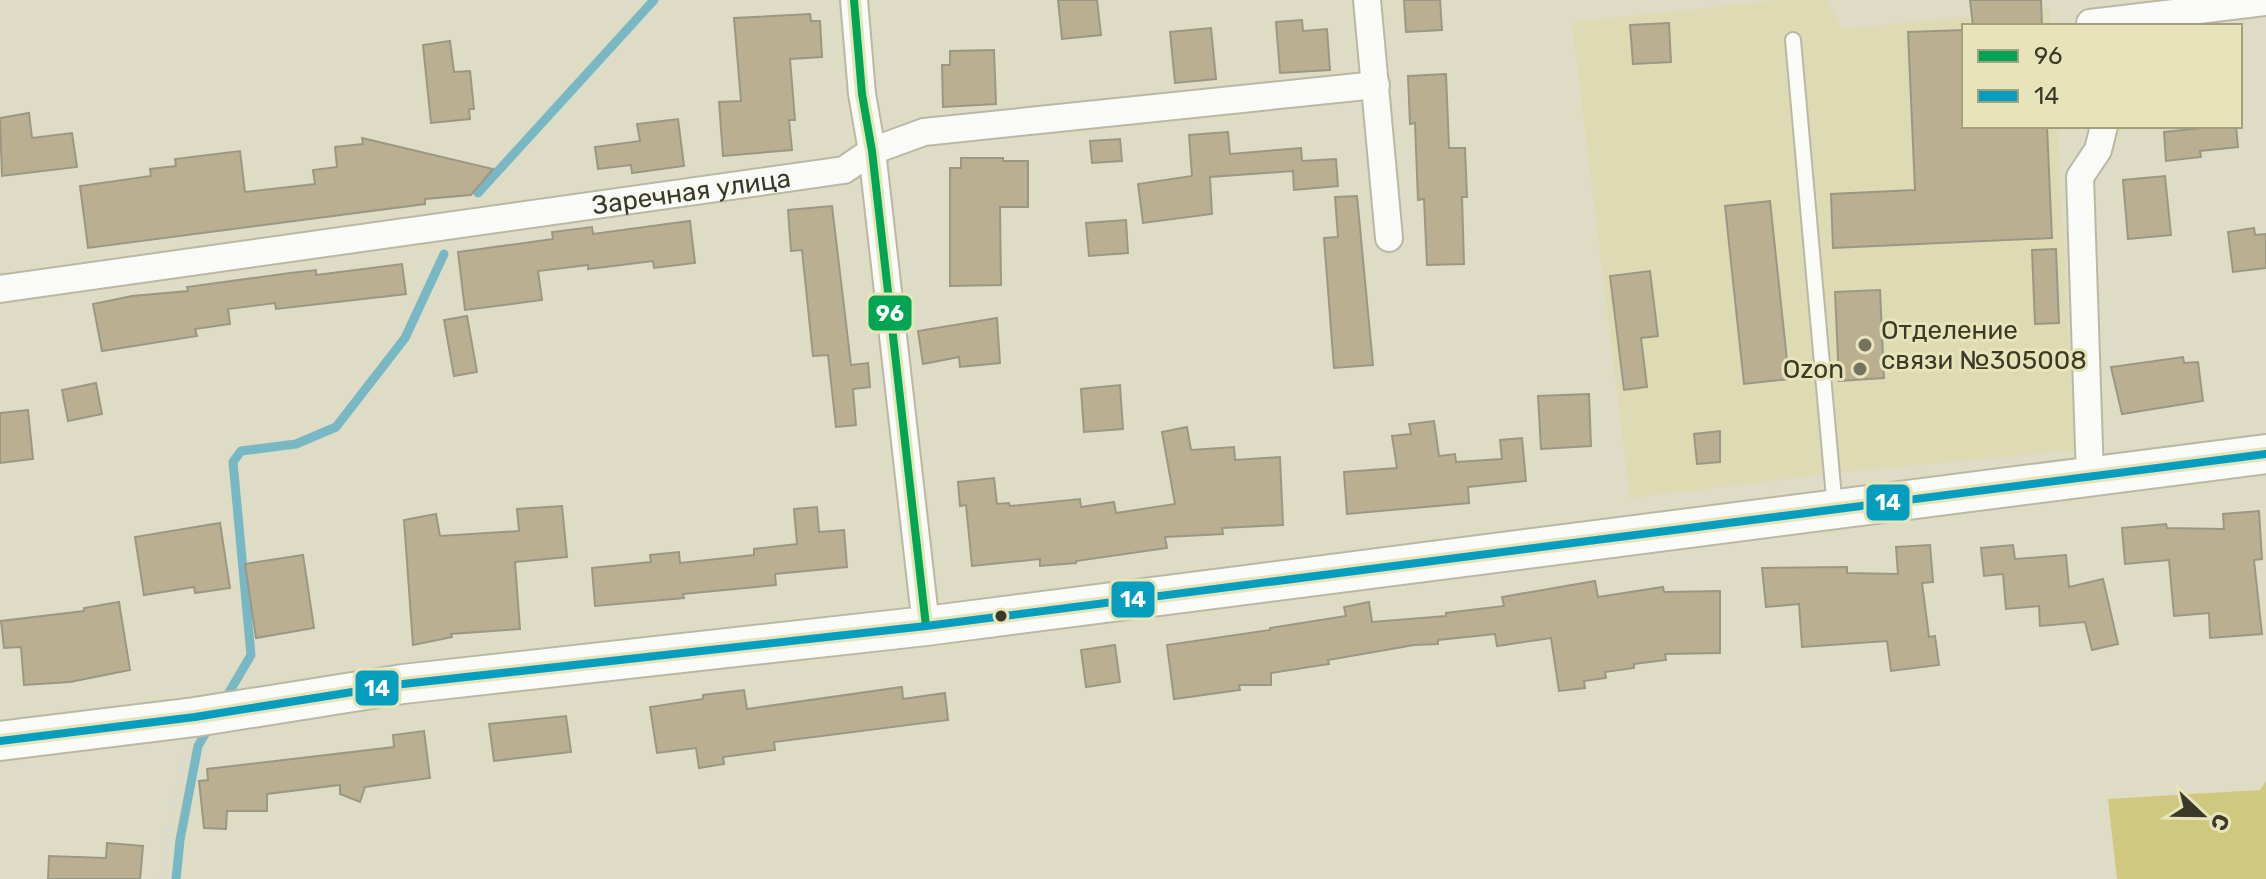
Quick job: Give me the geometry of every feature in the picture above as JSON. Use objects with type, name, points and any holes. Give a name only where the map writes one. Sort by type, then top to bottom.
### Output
[{"type":"street","points":[[854,0],[862,94],[872,151],[926,626]]},
{"type":"street","points":[[1367,0],[1389,238]]},
{"type":"street","points":[[2089,16],[2266,2]]},
{"type":"street","name":"Заречная улица","points":[[0,289],[844,170],[872,151],[924,132],[1376,85]]},
{"type":"street","points":[[2090,477],[2080,177],[2098,150],[2104,128]]},
{"type":"street","points":[[0,741],[195,717],[403,684],[926,626],[2266,454]]},
{"type":"lane","points":[[1793,40],[1835,510]]},
{"type":"path","points":[[162,879],[172,811],[195,717]]},
{"type":"shaded area","points":[[1785,0],[1827,0],[1843,29],[2049,8],[2050,24],[1962,24],[1962,128],[2057,128],[2075,450],[1843,472],[1630,498],[1572,22]]},
{"type":"shaded area","points":[[2266,781],[2266,879],[2117,879],[2108,799],[2260,790]]},
{"type":"building","points":[[1058,0],[1097,0],[1101,35],[1062,39]]},
{"type":"building","points":[[1404,0],[1440,0],[1442,30],[1406,32]]},
{"type":"building","points":[[1970,0],[2041,0],[2042,24],[1973,24]]},
{"type":"building","points":[[810,14],[811,21],[820,21],[822,57],[790,59],[795,120],[789,120],[792,150],[723,156],[719,102],[741,101],[734,18]]},
{"type":"building","points":[[1302,20],[1303,31],[1327,29],[1330,70],[1280,73],[1276,22]]},
{"type":"building","points":[[1669,23],[1671,62],[1633,64],[1630,25]]},
{"type":"building","points":[[1211,28],[1216,79],[1175,83],[1170,32]]},
{"type":"building","points":[[1962,30],[1962,128],[2047,128],[2052,238],[1833,248],[1831,194],[1915,190],[1908,32]]},
{"type":"building","points":[[450,41],[454,72],[470,71],[474,109],[469,109],[470,119],[431,123],[423,45]]},
{"type":"building","points":[[994,50],[996,104],[943,107],[942,65],[950,65],[950,51]]},
{"type":"building","points":[[1446,74],[1449,148],[1465,148],[1467,197],[1462,197],[1464,264],[1427,265],[1424,199],[1418,200],[1415,123],[1410,124],[1408,76]]},
{"type":"building","points":[[29,113],[32,138],[72,133],[77,167],[2,176],[0,118]]},
{"type":"building","points":[[678,119],[684,166],[632,173],[631,165],[598,169],[595,147],[640,141],[637,124]]},
{"type":"building","points":[[2236,128],[2238,147],[2200,151],[2201,157],[2166,161],[2164,132]]},
{"type":"building","points":[[1228,132],[1230,154],[1301,148],[1302,161],[1336,159],[1338,186],[1294,190],[1293,171],[1210,177],[1212,214],[1143,223],[1138,184],[1192,176],[1189,135]]},
{"type":"building","points":[[362,138],[493,169],[471,195],[425,199],[425,204],[88,248],[80,186],[151,176],[150,169],[176,166],[175,159],[240,151],[245,192],[315,184],[313,170],[337,167],[335,147],[363,144]]},
{"type":"building","points":[[1120,139],[1122,161],[1092,163],[1090,141]]},
{"type":"building","points":[[961,158],[1028,161],[1028,207],[1000,207],[1001,285],[950,286],[950,168],[961,168]]},
{"type":"building","points":[[2165,176],[2171,235],[2128,239],[2123,180]]},
{"type":"building","points":[[1357,196],[1373,365],[1334,368],[1324,238],[1338,237],[1335,197]]},
{"type":"building","points":[[1770,201],[1789,379],[1744,384],[1725,206]]},
{"type":"building","points":[[832,206],[851,365],[868,363],[870,387],[853,389],[856,425],[836,427],[828,355],[813,356],[802,250],[791,251],[788,210]]},
{"type":"building","points":[[1126,220],[1128,253],[1089,256],[1086,223]]},
{"type":"building","points":[[690,221],[695,263],[654,268],[653,261],[538,271],[542,300],[465,310],[458,252],[553,239],[552,232],[592,227],[593,234]]},
{"type":"building","points":[[2254,228],[2255,235],[2266,234],[2266,268],[2233,272],[2228,232]]},
{"type":"building","points":[[2056,249],[2059,323],[2035,324],[2032,250]]},
{"type":"building","points":[[402,264],[406,294],[276,309],[275,303],[228,309],[230,324],[195,329],[197,336],[102,351],[93,304],[290,273],[316,270],[316,275]]},
{"type":"building","points":[[1650,271],[1658,336],[1641,338],[1647,387],[1624,390],[1610,276]]},
{"type":"building","points":[[1880,290],[1884,378],[1839,381],[1835,292]]},
{"type":"building","points":[[467,316],[477,372],[454,376],[444,320]]},
{"type":"building","points":[[997,318],[1000,363],[960,367],[959,357],[923,364],[918,331]]},
{"type":"building","points":[[2183,357],[2184,363],[2198,362],[2203,401],[2122,414],[2111,367]]},
{"type":"building","points":[[96,383],[102,414],[68,421],[62,390]]},
{"type":"building","points":[[1120,385],[1123,429],[1084,432],[1081,389]]},
{"type":"building","points":[[1589,394],[1591,446],[1541,449],[1538,396]]},
{"type":"building","points":[[28,410],[33,459],[0,463],[0,413]]},
{"type":"building","points":[[1434,421],[1439,456],[1455,454],[1456,462],[1502,459],[1500,440],[1522,438],[1526,481],[1468,487],[1469,503],[1347,514],[1344,472],[1397,468],[1392,436],[1411,434],[1409,424]]},
{"type":"building","points":[[1187,427],[1191,450],[1234,447],[1235,460],[1280,457],[1283,525],[1222,528],[1223,534],[1165,537],[1167,548],[1076,563],[1040,566],[1040,559],[972,566],[966,505],[960,506],[958,482],[994,478],[997,504],[1009,503],[1010,506],[1080,499],[1081,507],[1114,502],[1116,513],[1175,504],[1162,432]]},
{"type":"building","points":[[1720,431],[1720,462],[1697,464],[1694,434]]},
{"type":"building","points":[[562,506],[567,557],[515,562],[520,629],[451,634],[452,637],[413,645],[404,520],[436,514],[440,536],[519,531],[517,509]]},
{"type":"building","points":[[817,507],[819,532],[844,530],[847,567],[775,574],[776,585],[595,606],[592,568],[651,562],[650,555],[679,552],[680,563],[754,555],[754,549],[797,544],[794,509]]},
{"type":"building","points":[[2259,511],[2262,559],[2254,560],[2262,634],[2210,638],[2209,613],[2174,616],[2169,560],[2125,564],[2122,528],[2166,524],[2167,528],[2224,529],[2223,514]]},
{"type":"building","points":[[220,523],[230,588],[195,593],[194,587],[144,595],[135,537]]},
{"type":"building","points":[[1930,545],[1933,582],[1922,583],[1929,637],[1935,636],[1939,665],[1891,671],[1887,641],[1802,647],[1799,604],[1766,607],[1762,568],[1847,567],[1847,573],[1898,574],[1896,547]]},
{"type":"building","points":[[2013,545],[2015,559],[2066,555],[2069,587],[2103,579],[2118,644],[2092,650],[2085,622],[2040,626],[2039,606],[2006,609],[2003,574],[1984,576],[1981,548]]},
{"type":"building","points":[[303,555],[314,628],[256,638],[245,564]]},
{"type":"building","points":[[1595,581],[1598,597],[1663,587],[1664,592],[1720,591],[1720,653],[1665,654],[1666,660],[1605,672],[1606,678],[1584,681],[1585,688],[1559,691],[1551,638],[1497,646],[1495,634],[1438,640],[1438,644],[1414,645],[1328,660],[1329,664],[1271,673],[1271,685],[1239,685],[1240,690],[1174,699],[1167,645],[1346,616],[1344,607],[1369,602],[1372,622],[1446,616],[1446,613],[1504,606],[1502,597]]},
{"type":"building","points":[[119,602],[130,670],[70,682],[24,685],[21,647],[4,648],[1,621],[84,611],[84,608]]},
{"type":"building","points":[[1115,645],[1120,682],[1086,687],[1081,650]]},
{"type":"building","points":[[902,687],[903,699],[945,693],[948,720],[774,742],[775,750],[723,757],[724,764],[699,768],[696,748],[657,753],[650,707],[744,690],[747,709]]},
{"type":"building","points":[[566,716],[571,752],[494,761],[489,724]]},
{"type":"building","points":[[424,731],[430,778],[365,787],[360,802],[340,794],[340,785],[267,794],[267,811],[227,811],[226,829],[204,828],[199,781],[208,780],[207,769],[394,747],[393,735]]},
{"type":"building","points":[[107,843],[143,846],[140,879],[48,879],[49,856],[106,858]]},
{"type":"waterway","points":[[478,193],[654,0]]},
{"type":"waterway","points":[[224,701],[251,655],[233,462],[241,451],[296,444],[336,427],[405,338],[444,254]]},
{"type":"waterway","points":[[176,879],[180,840],[198,746],[211,724]]},
{"type":"transit line","name":"96","points":[[854,0],[862,94],[872,151],[926,626]]},
{"type":"transit line","name":"14","points":[[0,741],[195,717],[403,684],[926,626],[2266,454]]},
{"type":"place","name":"Отделение связи №305008","points":[[1865,345]]},
{"type":"place","name":"Ozon","points":[[1860,369]]}]
